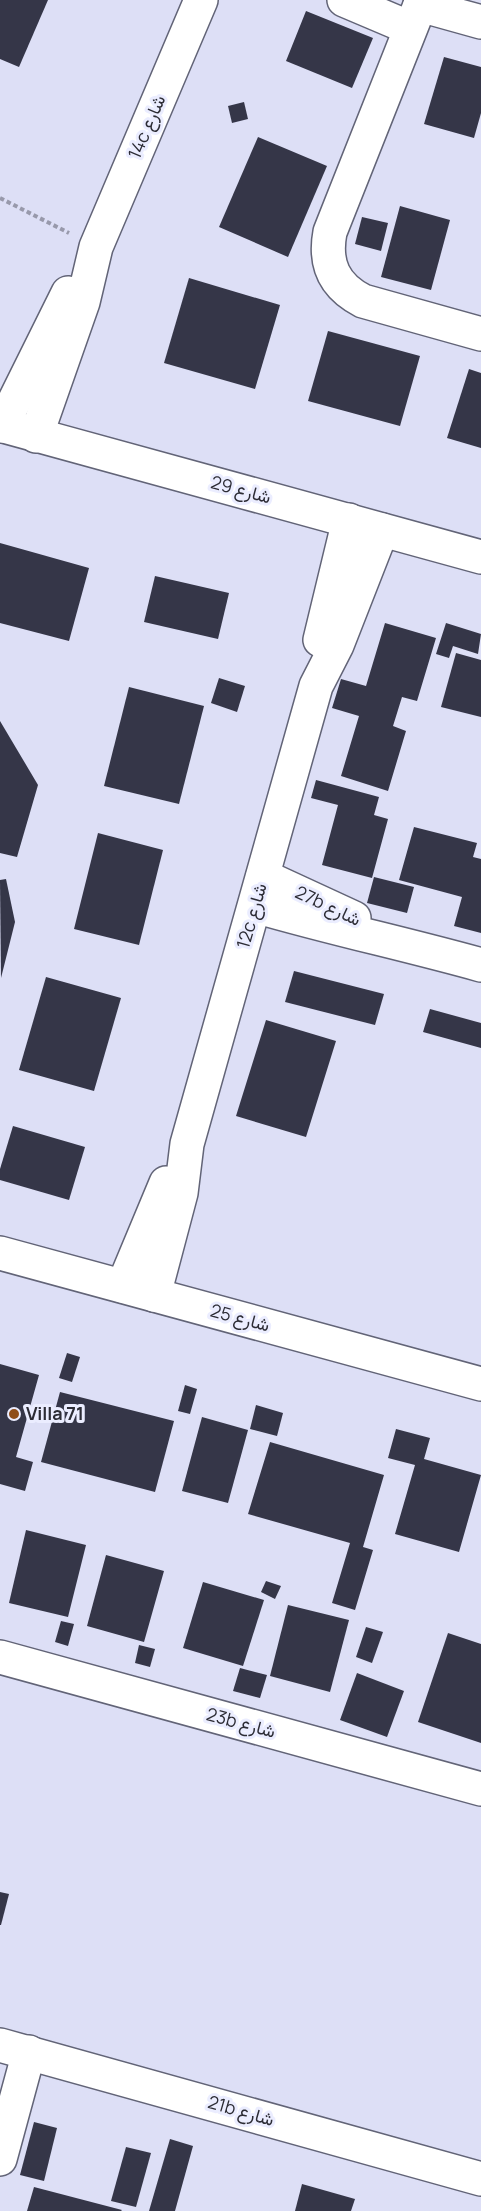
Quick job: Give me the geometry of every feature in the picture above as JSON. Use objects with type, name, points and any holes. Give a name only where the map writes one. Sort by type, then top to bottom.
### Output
[{"type":"street","name":"14c شارع","points":[[1,426],[61,306],[95,251],[201,0]]},
{"type":"street","points":[[344,0],[481,22]]},
{"type":"street","points":[[418,11],[330,232],[327,248],[329,265],[336,281],[348,293],[363,301],[481,334]]},
{"type":"street","name":"14c شارع","points":[[36,436],[83,302],[95,251]]},
{"type":"street","name":"شارع 29","points":[[1,426],[481,557]]},
{"type":"street","name":"12c شارع","points":[[154,1295],[181,1193],[187,1144],[316,686],[321,637],[349,520]]},
{"type":"street","name":"12c شارع","points":[[316,686],[337,645],[382,530]]},
{"type":"street","name":"27b شارع","points":[[259,891],[343,932],[392,940],[481,965]]},
{"type":"street","name":"12c شارع","points":[[123,1286],[162,1192],[187,1144]]},
{"type":"street","name":"شارع 25","points":[[0,1253],[481,1384]]},
{"type":"street","name":"23b شارع","points":[[0,1657],[481,1789]]},
{"type":"street","points":[[0,2159],[14,2048]]},
{"type":"street","name":"21b شارع","points":[[14,2048],[481,2179]]},
{"type":"path","points":[[0,198],[95,251]]},
{"type":"building","points":[[0,0],[48,0],[19,67],[0,59]]},
{"type":"building","points":[[306,11],[373,38],[352,88],[286,61]]},
{"type":"building","points":[[444,57],[481,67],[481,113],[474,138],[424,124]]},
{"type":"building","points":[[244,102],[248,119],[232,123],[228,106]]},
{"type":"building","points":[[258,137],[327,166],[288,257],[219,227]]},
{"type":"building","points":[[400,206],[450,220],[431,290],[381,277]]},
{"type":"building","points":[[362,217],[388,223],[381,251],[355,244]]},
{"type":"building","points":[[189,278],[280,305],[255,389],[164,363]]},
{"type":"building","points":[[328,331],[420,356],[400,426],[308,401]]},
{"type":"building","points":[[469,369],[481,373],[481,448],[447,438]]},
{"type":"building","points":[[0,543],[89,568],[69,641],[0,623]]},
{"type":"building","points":[[155,576],[229,593],[218,639],[144,622]]},
{"type":"building","points":[[385,623],[436,638],[417,701],[402,697],[393,726],[406,731],[388,791],[341,776],[359,716],[332,708],[341,679],[366,686]]},
{"type":"building","points":[[446,623],[481,634],[478,654],[453,646],[449,658],[436,654]]},
{"type":"building","points":[[456,653],[481,660],[481,717],[441,707]]},
{"type":"building","points":[[219,678],[245,686],[237,712],[211,703]]},
{"type":"building","points":[[129,687],[204,706],[179,804],[104,786]]},
{"type":"building","points":[[0,721],[38,785],[17,857],[0,853]]},
{"type":"building","points":[[316,780],[379,797],[374,815],[388,819],[372,878],[322,865],[338,805],[311,798]]},
{"type":"building","points":[[414,827],[477,843],[473,857],[481,859],[481,933],[454,926],[462,897],[399,880]]},
{"type":"building","points":[[98,833],[163,850],[139,945],[74,929]]},
{"type":"building","points":[[374,877],[414,887],[407,913],[367,903]]},
{"type":"building","points":[[6,879],[15,922],[1,978],[0,880]]},
{"type":"building","points":[[294,971],[384,994],[375,1025],[285,1002]]},
{"type":"building","points":[[46,977],[121,998],[94,1091],[19,1070]]},
{"type":"building","points":[[430,1009],[481,1023],[481,1048],[423,1032]]},
{"type":"building","points":[[266,1020],[336,1041],[306,1137],[236,1116]]},
{"type":"building","points":[[13,1126],[85,1147],[69,1200],[0,1180],[0,1169]]},
{"type":"building","points":[[67,1353],[80,1357],[72,1382],[59,1378]]},
{"type":"building","name":"Villa 71","points":[[0,1364],[39,1375],[16,1457],[33,1462],[25,1491],[0,1484]]},
{"type":"building","points":[[185,1385],[197,1389],[190,1414],[178,1411]]},
{"type":"building","points":[[60,1392],[174,1421],[155,1492],[41,1462]]},
{"type":"building","points":[[256,1405],[283,1413],[277,1436],[250,1429]]},
{"type":"building","points":[[202,1417],[248,1430],[228,1503],[182,1491]]},
{"type":"building","points":[[396,1429],[430,1438],[424,1459],[481,1475],[459,1552],[395,1534],[415,1465],[388,1458]]},
{"type":"building","points":[[270,1442],[384,1475],[363,1547],[373,1550],[355,1610],[332,1603],[350,1543],[248,1514]]},
{"type":"building","points":[[26,1530],[86,1545],[68,1617],[9,1603]]},
{"type":"building","points":[[106,1555],[164,1571],[144,1642],[87,1626]]},
{"type":"building","points":[[266,1581],[281,1586],[275,1599],[261,1592]]},
{"type":"building","points":[[203,1582],[264,1600],[243,1666],[183,1648]]},
{"type":"building","points":[[288,1605],[349,1620],[330,1692],[270,1676]]},
{"type":"building","points":[[61,1621],[74,1624],[68,1646],[55,1642]]},
{"type":"building","points":[[366,1627],[383,1632],[372,1663],[356,1657]]},
{"type":"building","points":[[448,1633],[481,1644],[481,1743],[418,1722]]},
{"type":"building","points":[[139,1645],[155,1649],[150,1667],[135,1663]]},
{"type":"building","points":[[240,1668],[267,1675],[260,1698],[233,1691]]},
{"type":"building","points":[[357,1673],[404,1691],[387,1737],[340,1720]]},
{"type":"building","points":[[0,1892],[9,1894],[1,1925],[0,1925]]},
{"type":"building","points":[[34,2122],[57,2128],[44,2181],[20,2175]]},
{"type":"building","points":[[170,2139],[193,2146],[175,2211],[149,2211]]},
{"type":"building","points":[[126,2147],[151,2153],[136,2207],[111,2201]]},
{"type":"building","points":[[302,2184],[355,2199],[351,2211],[295,2211]]},
{"type":"building","points":[[34,2187],[122,2210],[27,2211]]},
{"type":"place","name":"Villa 71","points":[[14,1414]]}]
